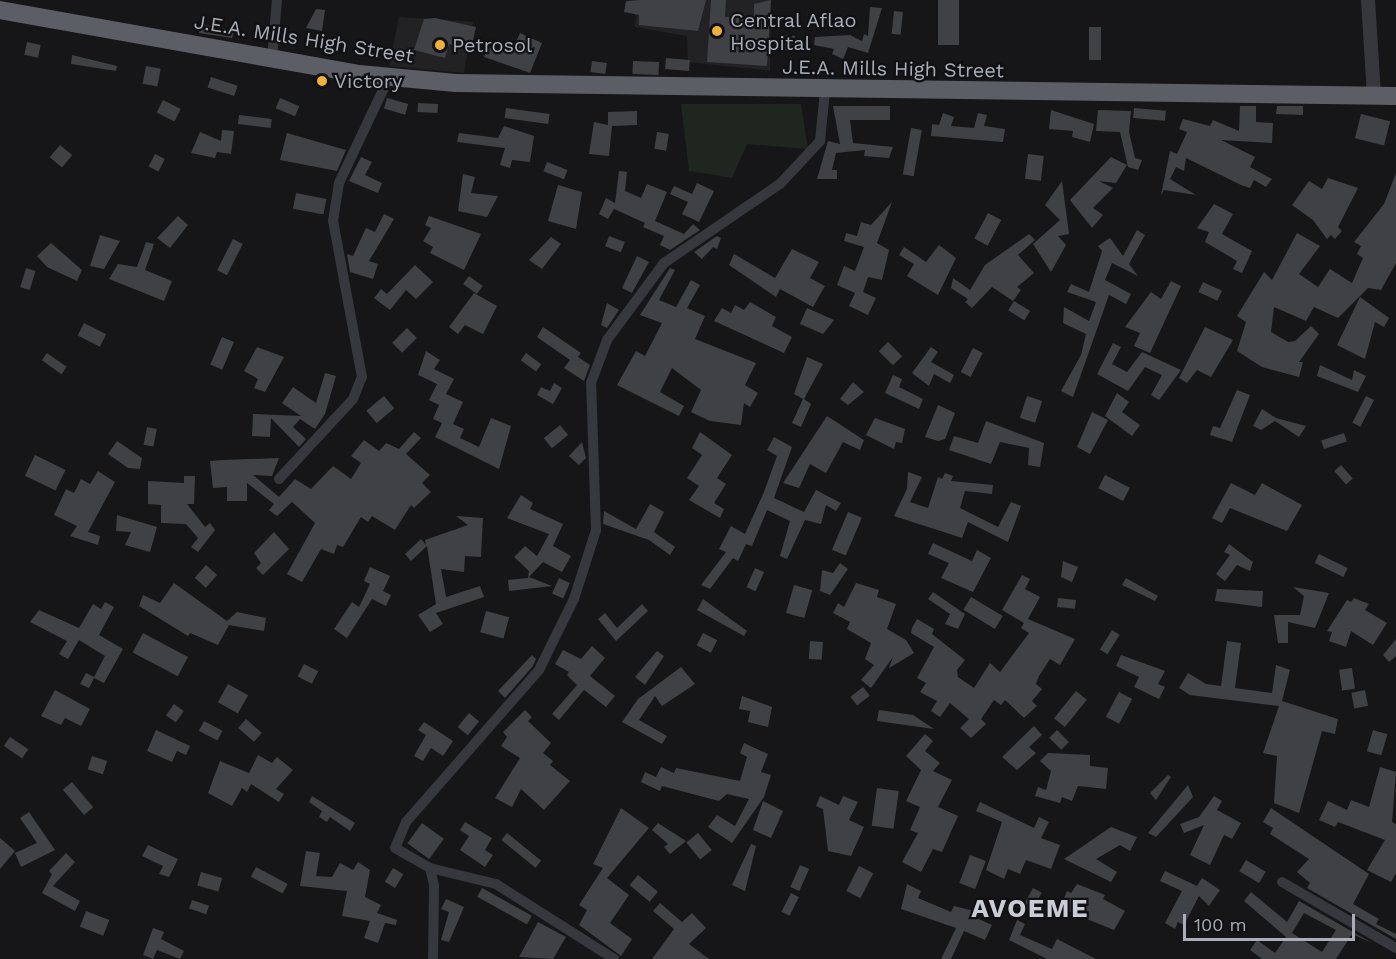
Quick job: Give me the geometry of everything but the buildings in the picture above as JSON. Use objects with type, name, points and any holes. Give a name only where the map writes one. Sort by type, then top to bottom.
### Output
[{"type":"highway","name":"J.E.A. Mills High Street","points":[[0,10],[272,59],[389,77],[543,86],[1396,96]]},
{"type":"street","points":[[272,59],[277,0]]},
{"type":"street","points":[[1368,0],[1374,96]]},
{"type":"street","points":[[279,479],[353,399],[362,377],[333,221],[339,183],[389,77]]},
{"type":"street","points":[[614,959],[496,884],[430,868],[394,848],[406,822],[538,670],[574,599],[596,530],[591,383],[607,340],[664,263],[780,184],[820,141],[825,91]]},
{"type":"street","points":[[430,868],[434,885],[433,959]]},
{"type":"street","points":[[1282,882],[1396,948]]},
{"type":"shaded area","name":"Central Aflao Hospital","points":[[637,0],[771,0],[770,71],[688,62],[687,36],[635,27]]},
{"type":"shaded area","points":[[399,17],[473,22],[464,73],[389,66]]},
{"type":"shaded area","points":[[681,104],[801,104],[808,149],[747,144],[732,178],[689,171]]},
{"type":"place","name":"Central Aflao Hospital","points":[[717,31]]},
{"type":"place","name":"Petrosol","points":[[440,45]]},
{"type":"place","name":"Victory","points":[[322,81]]},
{"type":"district","name":"AVOEME","points":[[1030,909]]}]
